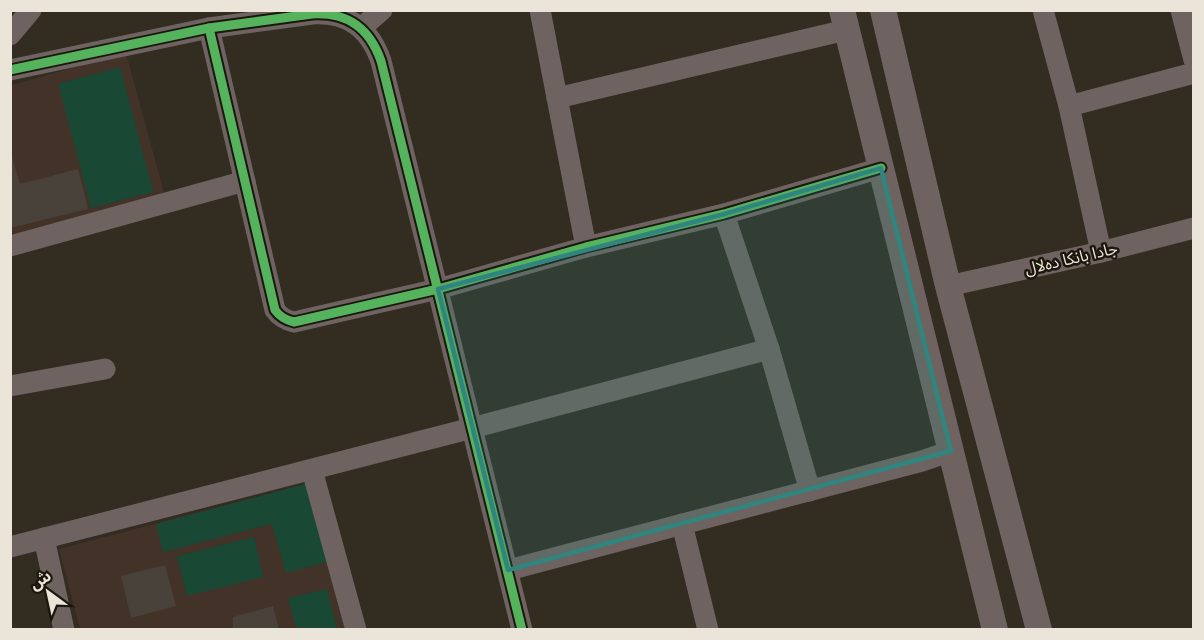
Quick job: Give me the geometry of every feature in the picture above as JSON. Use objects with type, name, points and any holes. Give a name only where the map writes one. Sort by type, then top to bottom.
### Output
[{"type":"street","points":[[10,35],[31,10]]},
{"type":"street","points":[[361,28],[382,10]]},
{"type":"street","points":[[540,10],[586,247]]},
{"type":"street","points":[[883,10],[948,286],[1039,630]]},
{"type":"street","points":[[1043,10],[1069,106],[1101,252]]},
{"type":"street","points":[[1181,10],[1194,60]]},
{"type":"street","points":[[10,70],[209,28],[325,13],[350,21],[370,37],[381,61],[522,630]]},
{"type":"street","points":[[557,98],[844,20],[995,630]]},
{"type":"street","points":[[209,28],[275,310],[286,320],[294,322],[438,289],[586,247],[724,214],[880,168]]},
{"type":"street","points":[[1069,106],[1194,73]]},
{"type":"street","points":[[10,246],[245,181]]},
{"type":"street","points":[[724,214],[769,349],[810,491]]},
{"type":"street","name":"جادا بانكا ده‌لال","points":[[948,286],[1101,252],[1194,228]]},
{"type":"street","points":[[10,547],[472,429],[769,349]]},
{"type":"street","points":[[10,386],[105,369]]},
{"type":"street","points":[[507,570],[922,461],[951,451]]},
{"type":"street","points":[[312,470],[356,630]]},
{"type":"street","points":[[682,524],[708,630]]},
{"type":"street","points":[[44,538],[64,630]]},
{"type":"highlighted area","points":[[881,168],[951,451],[508,570],[438,289],[724,214]]},
{"type":"shaded area","points":[[126,53],[165,196],[11,239],[11,85]]},
{"type":"shaded area","points":[[309,483],[348,629],[80,629],[59,549]]},
{"type":"green space","points":[[120,67],[153,192],[91,208],[58,84]]},
{"type":"green space","points":[[309,483],[330,561],[286,573],[272,524],[163,552],[156,524]]},
{"type":"green space","points":[[254,537],[263,577],[187,596],[177,556]]},
{"type":"green space","points":[[327,589],[337,629],[297,629],[288,598]]},
{"type":"building","points":[[10,150],[20,184],[78,169],[88,209],[10,228]]},
{"type":"building","points":[[165,565],[176,606],[131,618],[121,576]]},
{"type":"building","points":[[273,606],[279,630],[233,630],[233,617]]},
{"type":"cycle path","points":[[10,70],[209,28],[312,14],[325,14],[346,19],[363,31],[370,39],[381,61],[522,630]]},
{"type":"cycle path","points":[[209,28],[275,310],[283,318],[294,322],[438,289],[586,247],[724,214],[881,168]]}]
